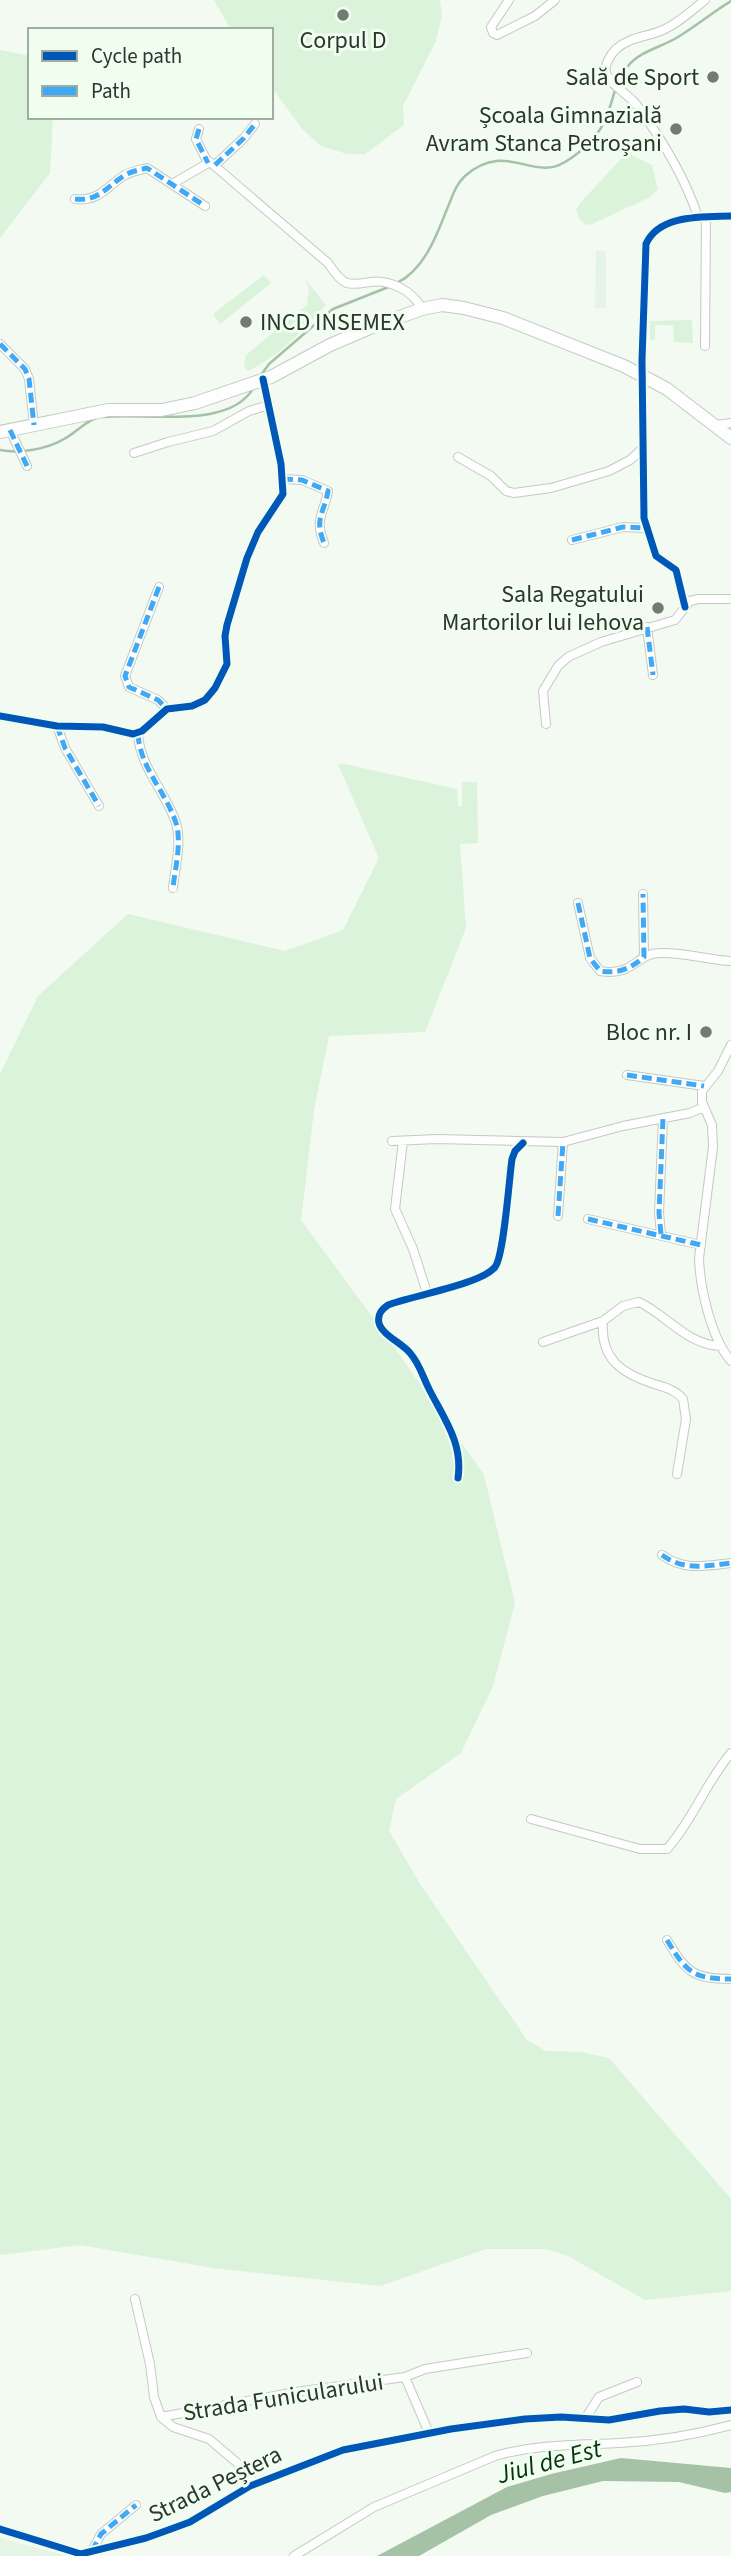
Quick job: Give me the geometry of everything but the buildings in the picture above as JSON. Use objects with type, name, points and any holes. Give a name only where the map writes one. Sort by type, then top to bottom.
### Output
[{"type":"main road","points":[[5,431],[108,410],[162,410],[209,398],[282,372],[340,340],[422,309],[442,306],[485,313],[556,338],[642,374],[667,389],[731,438]]},
{"type":"street","points":[[509,0],[491,27],[493,33],[502,34],[542,12],[555,0]]},
{"type":"street","points":[[705,0],[666,28],[629,41],[614,51],[606,66],[606,73],[611,80],[645,117],[702,217],[705,346]]},
{"type":"street","points":[[172,184],[211,164],[244,138],[255,124]]},
{"type":"street","points":[[199,129],[196,139],[211,164],[328,263],[340,279],[357,284],[385,282],[404,290],[416,299],[422,309]]},
{"type":"street","points":[[75,199],[91,199],[105,192],[125,175],[147,168],[205,206]]},
{"type":"street","points":[[685,607],[676,570],[658,560],[646,528],[642,449],[645,249],[652,234],[679,220],[731,216]]},
{"type":"street","points":[[0,344],[25,369],[29,379],[34,425]]},
{"type":"street","points":[[138,734],[167,709],[192,706],[205,700],[223,675],[227,664],[226,625],[252,545],[283,494],[283,479],[263,379]]},
{"type":"street","points":[[134,453],[213,431],[249,411],[269,405]]},
{"type":"street","points":[[715,425],[731,423]]},
{"type":"street","points":[[5,431],[19,446],[27,466]]},
{"type":"street","points":[[458,457],[491,476],[506,492],[514,493],[551,488],[609,471],[630,460],[642,449]]},
{"type":"street","points":[[283,479],[302,480],[328,491],[318,527],[324,543]]},
{"type":"street","points":[[572,540],[623,527],[646,528]]},
{"type":"street","points":[[159,587],[125,676],[129,687],[158,700],[167,709]]},
{"type":"street","points":[[546,724],[543,691],[558,666],[568,657],[601,642],[675,620],[690,601],[731,599]]},
{"type":"street","points":[[647,627],[653,675]]},
{"type":"street","points":[[0,716],[57,726],[90,726],[138,734]]},
{"type":"street","points":[[57,726],[65,748],[99,806]]},
{"type":"street","points":[[138,734],[141,752],[152,780],[177,825],[173,888]]},
{"type":"street","points":[[643,894],[644,957]]},
{"type":"street","points":[[578,903],[590,958],[600,971],[630,969],[644,957],[658,953],[731,961]]},
{"type":"street","points":[[729,1359],[721,1346],[701,1287],[699,1258],[713,1147],[712,1125],[702,1096],[704,1086],[718,1071],[731,1045]]},
{"type":"street","points":[[627,1075],[704,1086]]},
{"type":"street","points":[[392,1141],[428,1139],[563,1142],[704,1107]]},
{"type":"street","points":[[661,1234],[659,1213],[663,1118]]},
{"type":"street","points":[[403,1142],[395,1209],[427,1293]]},
{"type":"street","points":[[558,1216],[563,1142]]},
{"type":"street","points":[[458,1478],[460,1464],[457,1443],[419,1364],[408,1351],[382,1330],[379,1323],[381,1310],[388,1305],[481,1277],[495,1267],[501,1250],[512,1160],[515,1151],[523,1143]]},
{"type":"street","points":[[589,1219],[701,1245]]},
{"type":"street","points":[[543,1342],[603,1321],[623,1306],[639,1302],[690,1337],[712,1346],[721,1346]]},
{"type":"street","points":[[603,1321],[604,1343],[618,1367],[626,1373],[668,1388],[682,1399],[686,1419],[677,1474]]},
{"type":"street","points":[[662,1555],[674,1564],[686,1566],[731,1563]]},
{"type":"street","points":[[531,1819],[640,1849],[667,1849],[691,1816],[719,1767],[731,1753]]},
{"type":"street","points":[[667,1940],[681,1964],[700,1976],[731,1979]]},
{"type":"street","points":[[135,2299],[150,2364],[154,2397],[161,2417],[173,2427],[209,2438],[242,2467],[255,2484]]},
{"type":"street","name":"Strada Funicularului","points":[[161,2417],[296,2392],[405,2377],[425,2369],[527,2353]]},
{"type":"street","name":"Strada Funicularului","points":[[405,2377],[429,2433]]},
{"type":"street","points":[[637,2382],[599,2397],[586,2419],[609,2420],[684,2409],[709,2412],[731,2410]]},
{"type":"street","name":"Strada Peștera","points":[[0,2529],[81,2554],[128,2543],[190,2522],[255,2484],[343,2450],[429,2433],[525,2419],[586,2419]]},
{"type":"street","points":[[294,2556],[374,2507],[495,2456],[553,2445],[674,2438],[731,2425]]},
{"type":"street","points":[[92,2551],[100,2534],[136,2505]]},
{"type":"shaded area","points":[[214,0],[440,0],[442,16],[436,41],[403,106],[404,125],[365,154],[347,154],[321,146],[302,129],[273,89],[273,28],[230,28]]},
{"type":"shaded area","points":[[0,50],[28,56],[28,119],[53,119],[50,173],[0,238]]},
{"type":"shaded area","points":[[631,155],[652,165],[658,190],[648,198],[586,225],[579,219],[576,210],[580,203],[622,158]]},
{"type":"shaded area","points":[[596,251],[606,251],[606,308],[595,308]]},
{"type":"shaded area","points":[[264,275],[271,283],[220,324],[213,314]]},
{"type":"shaded area","points":[[305,279],[326,305],[280,351],[247,371],[244,365],[246,355],[307,305],[309,289]]},
{"type":"shaded area","points":[[692,320],[693,343],[674,342],[673,325],[655,325],[655,340],[650,340],[650,321]]},
{"type":"shaded area","points":[[338,764],[457,789],[458,806],[462,806],[462,782],[477,782],[478,843],[460,844],[466,928],[425,1032],[329,1036],[314,1110],[301,1220],[484,1475],[515,1603],[493,1686],[461,1753],[396,1799],[389,1831],[420,1884],[527,2040],[546,2051],[580,2052],[609,2058],[731,2199],[731,2291],[645,2300],[568,2256],[546,2249],[486,2249],[380,2286],[213,2268],[80,2245],[0,2255],[0,1074],[38,996],[128,914],[285,951],[343,930],[379,858]]},
{"type":"shaded area","points":[[621,2458],[731,2468],[731,2492],[725,2493],[679,2482],[603,2481],[543,2496],[491,2515],[419,2556],[377,2556],[507,2487]]},
{"type":"shaded area","points":[[0,2538],[67,2556],[0,2556]]},
{"type":"waterway","points":[[397,283],[415,270],[422,261],[439,230],[454,192],[465,176],[493,161],[542,168],[565,162],[584,148],[600,129],[620,78],[633,61],[678,37],[731,1]]},
{"type":"waterway","points":[[261,375],[269,364],[333,309],[391,286]]},
{"type":"waterway","points":[[103,417],[206,415],[226,410],[242,401],[254,387]]},
{"type":"waterway","points":[[0,450],[25,451],[50,446],[96,418]]},
{"type":"marked path","points":[[215,165],[255,124]]},
{"type":"marked path","points":[[199,129],[196,139],[208,163]]},
{"type":"marked path","points":[[75,199],[97,196],[125,175],[147,168],[205,206]]},
{"type":"marked path","points":[[0,344],[25,369],[29,379],[34,425]]},
{"type":"marked path","points":[[10,430],[27,466]]},
{"type":"marked path","points":[[283,479],[302,480],[328,491],[320,522],[324,543]]},
{"type":"marked path","points":[[572,540],[623,527],[646,528]]},
{"type":"marked path","points":[[159,587],[125,676],[129,687],[158,700],[167,709]]},
{"type":"marked path","points":[[647,627],[653,675]]},
{"type":"marked path","points":[[57,726],[65,748],[99,806]]},
{"type":"marked path","points":[[138,734],[143,758],[172,812],[178,831],[173,888]]},
{"type":"marked path","points":[[578,903],[590,958],[600,971],[618,971],[634,965],[644,957],[643,894]]},
{"type":"marked path","points":[[627,1075],[704,1086]]},
{"type":"marked path","points":[[661,1234],[659,1213],[663,1118]]},
{"type":"marked path","points":[[558,1216],[563,1142]]},
{"type":"marked path","points":[[588,1219],[701,1245]]},
{"type":"marked path","points":[[662,1555],[687,1565],[731,1563]]},
{"type":"marked path","points":[[667,1940],[680,1960],[692,1971],[708,1977],[731,1979]]},
{"type":"marked path","points":[[92,2551],[101,2534],[136,2505]]},
{"type":"cycle path","points":[[685,607],[676,570],[656,556],[644,518],[642,360],[646,244],[652,234],[671,222],[696,217],[731,216]]},
{"type":"cycle path","points":[[0,716],[57,726],[103,727],[133,734],[142,731],[167,709],[192,706],[205,700],[215,688],[227,664],[227,625],[247,558],[258,532],[283,494],[281,464],[263,379]]},
{"type":"cycle path","points":[[458,1478],[458,1454],[447,1422],[416,1362],[406,1349],[384,1331],[379,1317],[388,1305],[476,1279],[495,1267],[504,1233],[512,1159],[523,1143]]},
{"type":"cycle path","points":[[0,2529],[81,2554],[146,2538],[190,2522],[250,2486],[343,2450],[451,2429],[525,2419],[561,2417],[609,2420],[684,2409],[709,2412],[731,2410]]},
{"type":"place","name":"Corpul D","points":[[343,15]]},
{"type":"place","name":"Sală de Sport","points":[[713,77]]},
{"type":"place","name":"Școala Gimnazială Avram Stanca Petroșani","points":[[676,129]]},
{"type":"place","name":"INCD INSEMEX","points":[[246,322]]},
{"type":"place","name":"Sala Regatului Martorilor lui Iehova","points":[[658,608]]},
{"type":"place","name":"Bloc nr. I","points":[[706,1032]]},
{"type":"water label","name":"Jiul de Est","points":[[549,2461]]}]
